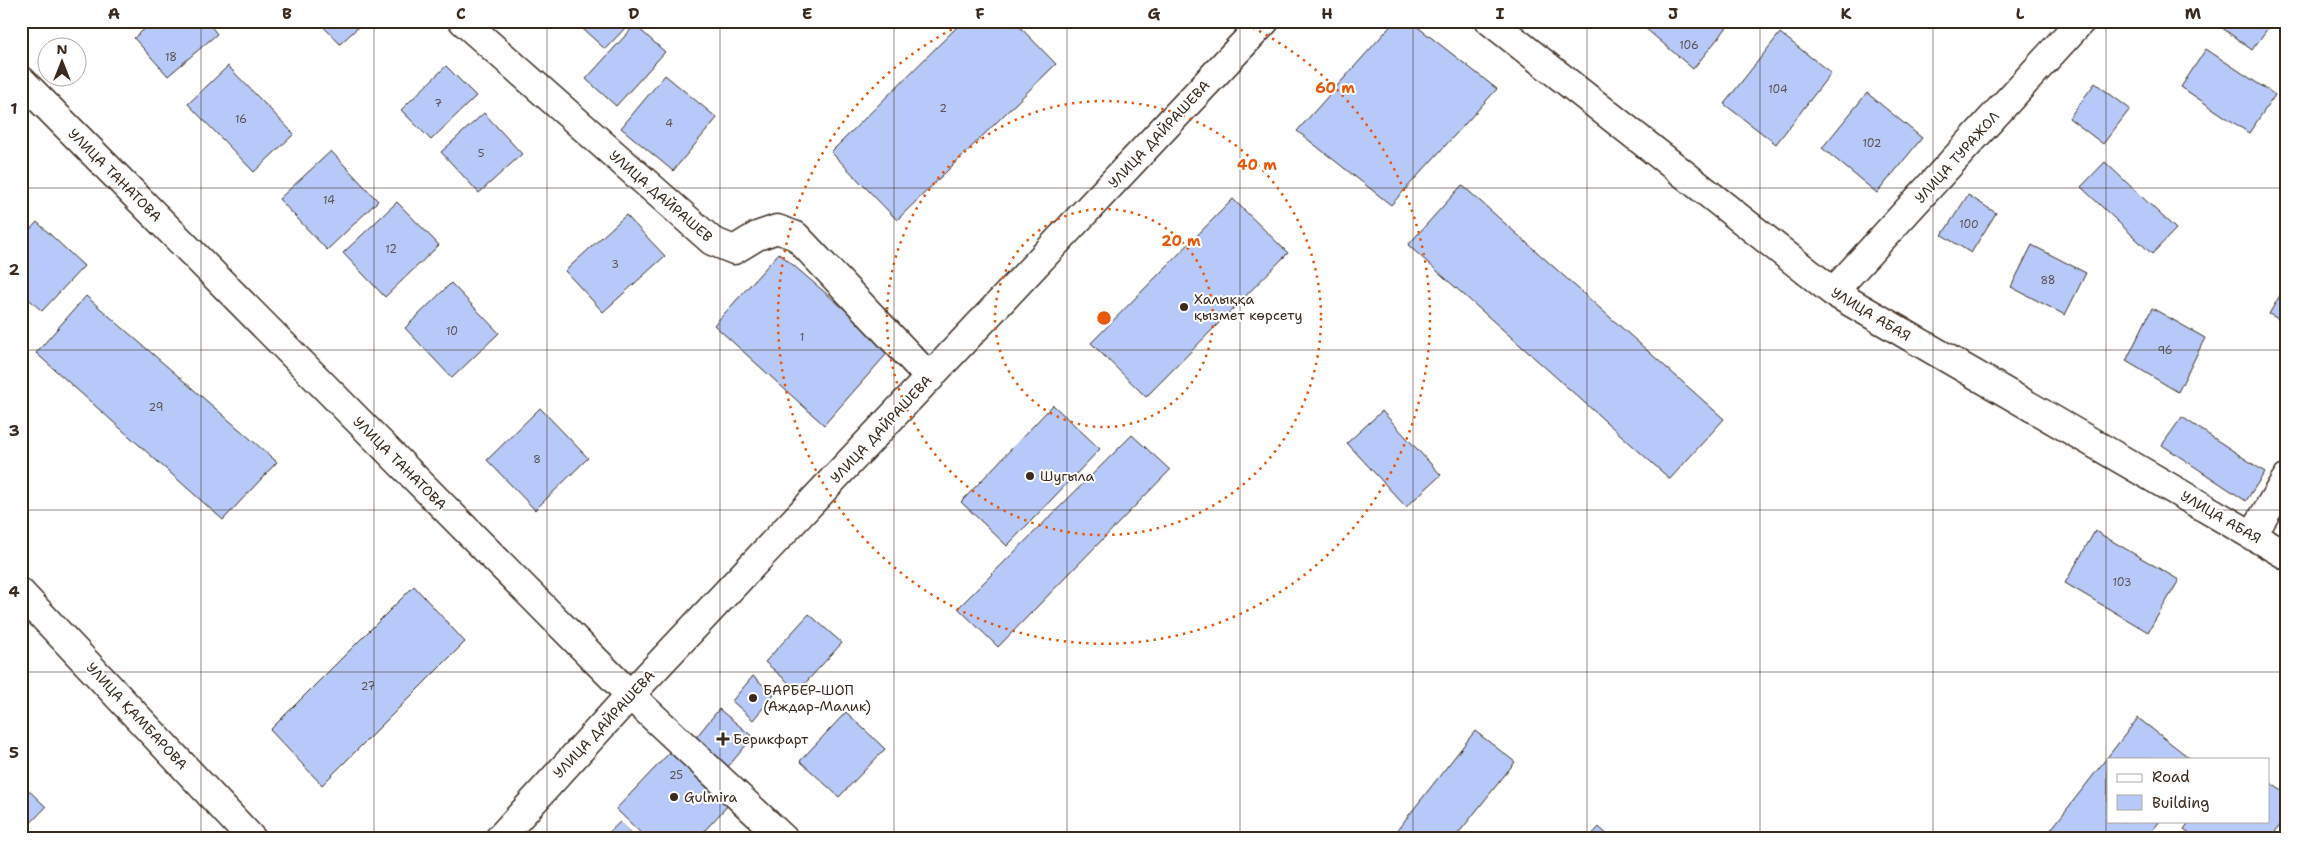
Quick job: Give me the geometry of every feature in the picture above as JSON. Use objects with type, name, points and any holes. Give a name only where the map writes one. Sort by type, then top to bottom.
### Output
[{"type":"street","name":"УЛИЦА ДАЙРАШЕВ","points":[[463,21],[712,241],[734,250],[757,236],[777,229],[796,236],[930,378]]},
{"type":"street","name":"УЛИЦА ДАЙРАШЕВА","points":[[499,839],[630,696],[1265,21]]},
{"type":"street","name":"УЛИЦА АБАЯ","points":[[1490,21],[1833,292],[2286,555]]},
{"type":"street","name":"УЛИЦА ТУРАЖОЛ","points":[[1833,292],[2081,21]]},
{"type":"street","name":"УЛИЦА ТАНАТОВА","points":[[21,80],[630,696],[784,839]]},
{"type":"street","points":[[2252,536],[2286,479]]},
{"type":"street","name":"УЛИЦА ҚАМБАРОВА","points":[[21,593],[252,839]]},
{"type":"building","points":[[119,21],[135,21],[127,29]]},
{"type":"building","points":[[154,21],[207,21],[217,34],[168,76],[134,38]]},
{"type":"building","points":[[318,21],[365,21],[340,44]]},
{"type":"building","points":[[574,21],[632,21],[605,49]]},
{"type":"building","points":[[963,21],[1014,21],[1056,64],[897,220],[831,152]]},
{"type":"building","points":[[1395,21],[1410,21],[1497,89],[1391,205],[1297,131]]},
{"type":"building","points":[[1637,21],[1732,21],[1693,69]]},
{"type":"building","points":[[2213,21],[2273,21],[2252,50]]},
{"type":"building","points":[[635,25],[665,52],[616,106],[586,79]]},
{"type":"building","points":[[1780,33],[1831,73],[1776,144],[1724,104]]},
{"type":"building","points":[[2206,49],[2275,95],[2249,133],[2181,87]]},
{"type":"building","points":[[228,66],[294,134],[254,172],[188,104]]},
{"type":"building","points":[[446,66],[476,96],[431,140],[401,110]]},
{"type":"building","points":[[665,75],[717,118],[673,171],[621,128]]},
{"type":"building","points":[[2095,83],[2130,109],[2103,144],[2069,118]]},
{"type":"building","points":[[1867,93],[1922,138],[1877,193],[1822,148]]},
{"type":"building","points":[[484,113],[522,154],[479,193],[441,152]]},
{"type":"building","points":[[331,151],[378,201],[327,250],[279,199]]},
{"type":"building","points":[[2105,162],[2176,229],[2152,254],[2081,187]]},
{"type":"building","points":[[1462,185],[1724,419],[1670,479],[1408,245]]},
{"type":"building","points":[[1968,195],[1996,213],[1971,253],[1942,235]]},
{"type":"building","points":[[1233,199],[1288,253],[1146,397],[1091,343]]},
{"type":"building","points":[[397,202],[439,245],[385,297],[343,253]]},
{"type":"building","points":[[626,215],[665,256],[603,312],[565,271]]},
{"type":"building","points":[[37,222],[84,266],[42,311],[21,292],[21,239]]},
{"type":"building","points":[[2032,245],[2086,273],[2065,315],[2011,287]]},
{"type":"building","points":[[779,253],[891,349],[824,425],[714,325]]},
{"type":"building","points":[[451,283],[499,333],[452,378],[405,328]]},
{"type":"building","points":[[2286,285],[2286,323],[2269,314]]},
{"type":"building","points":[[86,296],[277,462],[223,520],[36,353]]},
{"type":"building","points":[[2152,308],[2205,338],[2178,392],[2126,361]]},
{"type":"building","name":"Шугыла","points":[[1053,405],[1100,449],[1007,546],[961,502]]},
{"type":"building","points":[[540,408],[588,458],[535,510],[487,460]]},
{"type":"building","points":[[1382,411],[1441,475],[1406,507],[1347,443]]},
{"type":"building","points":[[2182,417],[2265,472],[2246,501],[2162,445]]},
{"type":"building","points":[[1132,435],[1170,470],[998,647],[958,608]]},
{"type":"building","points":[[2095,531],[2179,580],[2148,632],[2065,583]]},
{"type":"building","points":[[414,586],[465,642],[322,785],[270,730]]},
{"type":"building","points":[[809,614],[842,643],[798,691],[765,662]]},
{"type":"building","name":"БАРБЕР-ШОП (Аждар-Малик)","points":[[753,676],[774,695],[753,720],[732,701]]},
{"type":"building","name":"Берикфарт","points":[[719,709],[753,737],[727,768],[693,741]]},
{"type":"building","points":[[846,712],[885,749],[839,797],[800,761]]},
{"type":"building","points":[[2138,718],[2190,758],[2107,758],[2107,822],[2159,822],[2146,839],[2057,839],[2049,832]]},
{"type":"building","points":[[1475,731],[1515,762],[1454,839],[1410,839],[1398,829]]},
{"type":"building","points":[[674,748],[731,802],[697,839],[647,839],[616,809]]},
{"type":"building","points":[[2270,782],[2286,794],[2286,817],[2270,839],[2198,839],[2184,829],[2189,822],[2270,822]]},
{"type":"building","points":[[21,783],[46,807],[21,833]]},
{"type":"building","points":[[620,822],[638,839],[602,839]]},
{"type":"building","points":[[1599,827],[1612,839],[1588,839]]},
{"type":"place","name":"Халыққа қызмет көрсету","points":[[1184,307]]},
{"type":"place","name":"Шугыла","points":[[1030,476]]},
{"type":"place","name":"БАРБЕР-ШОП (Аждар-Малик)","points":[[753,698]]},
{"type":"place","name":"Берикфарт","points":[[723,739]]},
{"type":"place","name":"Gulmira","points":[[674,797]]}]
